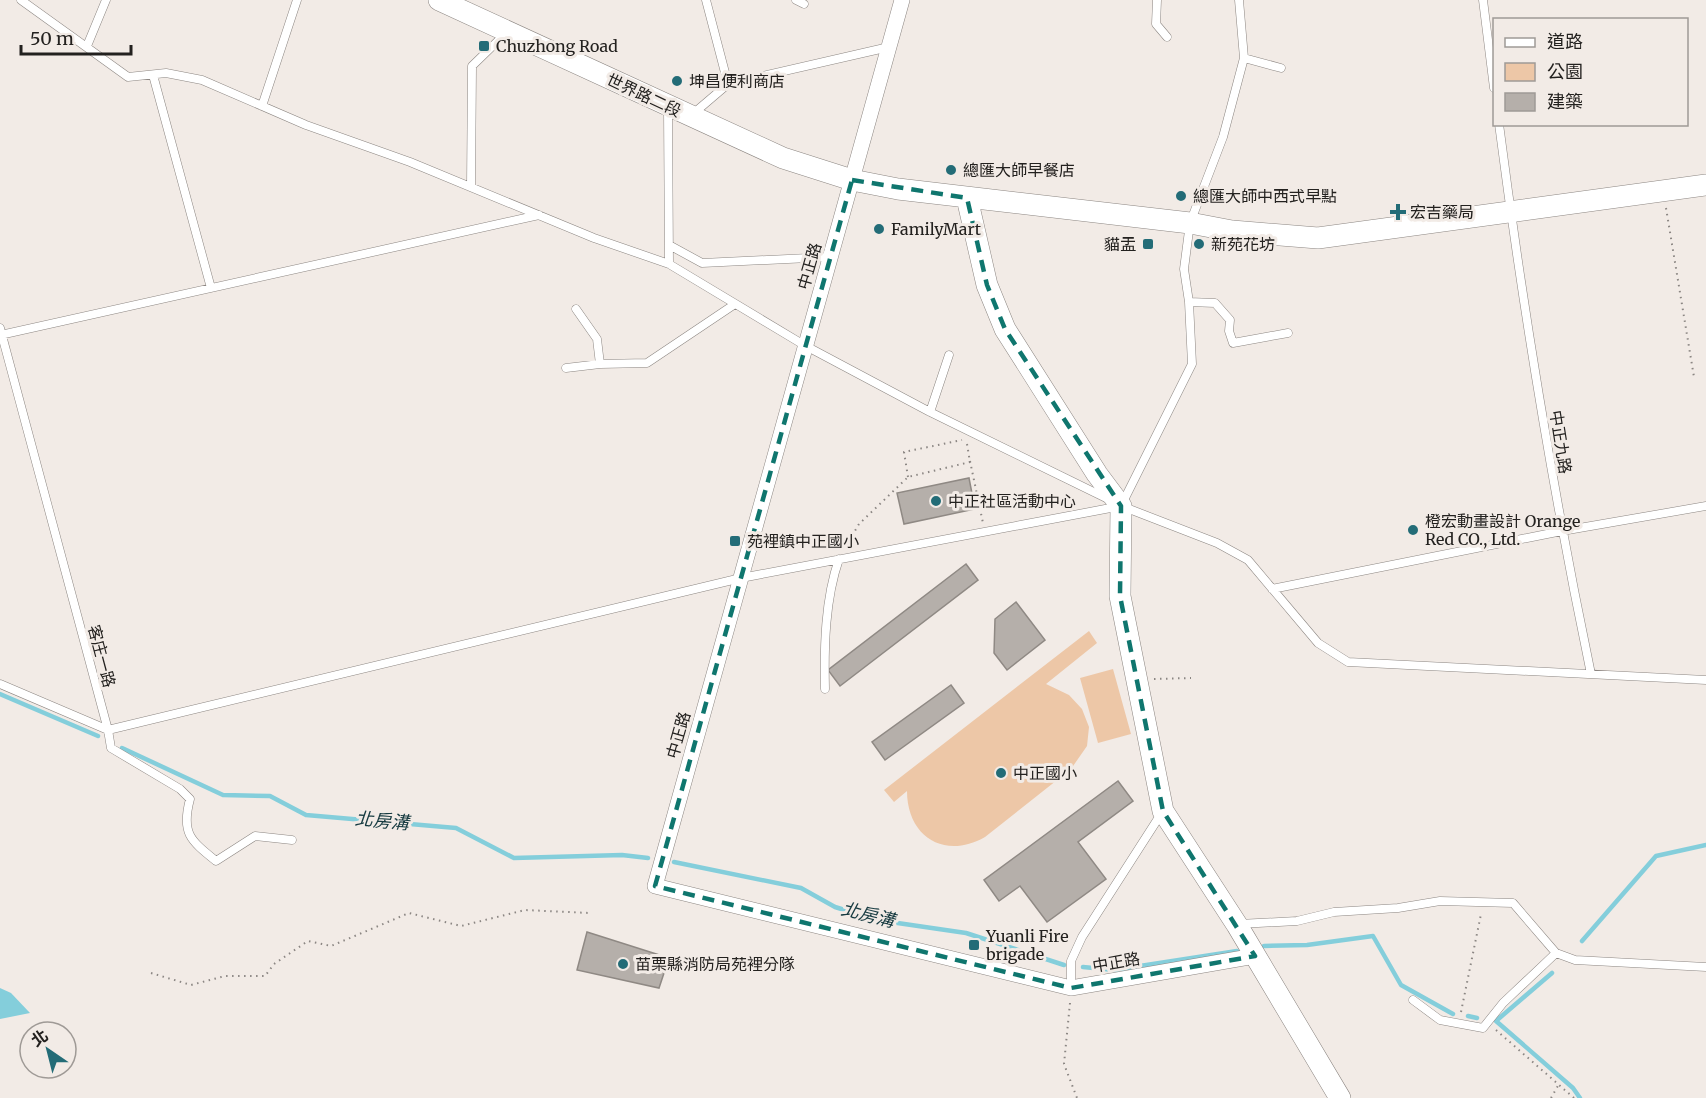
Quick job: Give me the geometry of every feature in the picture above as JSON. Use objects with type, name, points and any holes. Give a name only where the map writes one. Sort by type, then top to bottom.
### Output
[{"type":"main road","name":"世界路二段","points":[[439,0],[470,11],[507,31],[783,158],[852,180],[967,198],[1190,223],[1232,231],[1318,238],[1510,214],[1706,185]]},
{"type":"main road","points":[[967,198],[987,285],[1005,329],[1097,474],[1121,506],[1120,596],[1163,811],[1237,924],[1340,1098]]},
{"type":"street","name":"中正路","points":[[902,0],[654,886],[1071,988],[1255,956]]},
{"type":"lane","points":[[21,0],[128,77],[166,74],[202,80],[261,106],[669,264],[804,345],[930,412],[1121,506],[1217,543],[1248,560],[1318,643],[1348,662],[1706,680]]},
{"type":"lane","points":[[87,46],[106,0]]},
{"type":"lane","points":[[261,106],[297,0]]},
{"type":"lane","points":[[706,0],[728,84]]},
{"type":"lane","points":[[1157,0],[1156,24],[1167,37]]},
{"type":"lane","points":[[1121,506],[1192,364],[1189,302],[1184,269],[1190,223],[1223,137],[1244,58],[1239,0]]},
{"type":"lane","points":[[1483,0],[1493,80]]},
{"type":"lane","points":[[471,187],[472,66],[507,31]]},
{"type":"lane","points":[[691,116],[728,84],[889,47]]},
{"type":"lane","points":[[1244,58],[1281,68]]},
{"type":"lane","points":[[153,75],[211,288]]},
{"type":"lane","points":[[668,106],[669,264]]},
{"type":"lane","name":"中正九路","points":[[1499,126],[1510,214],[1562,531],[1591,674]]},
{"type":"lane","points":[[1,332],[539,215]]},
{"type":"lane","points":[[669,245],[702,263],[830,257]]},
{"type":"lane","points":[[1189,302],[1215,303],[1230,320],[1229,331],[1233,344],[1288,333]]},
{"type":"lane","points":[[566,368],[600,364],[647,363],[735,304]]},
{"type":"lane","points":[[576,309],[597,339],[600,364]]},
{"type":"lane","name":"客庄一路","points":[[1,332],[108,729],[111,748],[180,789],[190,799],[184,820],[192,842],[216,861],[255,836],[292,840]]},
{"type":"lane","points":[[930,412],[949,355]]},
{"type":"lane","points":[[0,684],[108,729],[741,578],[1121,506]]},
{"type":"lane","points":[[1272,589],[1562,531],[1706,506]]},
{"type":"lane","points":[[825,689],[826,645],[834,575],[839,559]]},
{"type":"lane","points":[[1071,988],[1071,961],[1082,937],[1163,811]]},
{"type":"lane","points":[[1237,924],[1297,921],[1334,912],[1398,908],[1440,901],[1513,903],[1556,953],[1575,960],[1706,967]]},
{"type":"lane","points":[[1413,1000],[1440,1020],[1483,1028],[1503,1003],[1556,953]]},
{"type":"path","points":[[1663,192],[1694,377]]},
{"type":"path","points":[[908,477],[904,452],[966,439],[984,532]]},
{"type":"path","points":[[839,559],[859,524],[908,477],[970,462]]},
{"type":"path","points":[[1136,680],[1191,678]]},
{"type":"path","points":[[1459,1023],[1484,902]]},
{"type":"path","points":[[151,974],[190,985],[225,976],[265,976],[274,964],[308,941],[331,946],[409,912],[461,926],[525,910],[589,913]]},
{"type":"path","points":[[1071,988],[1064,1064],[1077,1098]]},
{"type":"path","points":[[1487,1023],[1574,1098]]},
{"type":"path","points":[[1551,1098],[1559,1084]]},
{"type":"highlighted area","points":[[852,180],[967,198],[987,285],[1005,329],[1121,506],[1120,596],[1163,811],[1255,956],[1071,988],[655,886]]},
{"type":"green space","points":[[1089,631],[1097,643],[1046,684],[1069,695],[1082,709],[1089,727],[1087,746],[1071,769],[985,837],[970,844],[956,846],[943,845],[931,840],[921,832],[914,821],[907,791],[894,802],[884,790]]},
{"type":"green space","points":[[1113,669],[1131,734],[1098,743],[1080,678]]},
{"type":"water","points":[[0,988],[11,993],[30,1013],[0,1019]]},
{"type":"building","name":"中正社區活動中心","points":[[969,478],[975,509],[904,524],[897,493]]},
{"type":"building","points":[[966,564],[978,580],[840,686],[828,670]]},
{"type":"building","points":[[1016,602],[1045,640],[1007,670],[994,653],[995,619]]},
{"type":"building","points":[[951,685],[964,703],[885,760],[872,742]]},
{"type":"building","points":[[1118,781],[1133,801],[1078,842],[1106,879],[1047,922],[1020,886],[999,901],[984,880]]},
{"type":"building","name":"苗栗縣消防局苑裡分隊","points":[[587,932],[669,958],[659,988],[577,970]]},
{"type":"waterway","name":"北房溝","points":[[0,694],[98,736]]},
{"type":"waterway","name":"北房溝","points":[[122,748],[223,795],[270,796],[306,815],[456,828],[514,858],[622,855],[648,858]]},
{"type":"waterway","points":[[1582,941],[1656,856],[1706,845]]},
{"type":"waterway","name":"北房溝","points":[[674,862],[801,888],[835,907],[877,920],[966,933],[1064,965]]},
{"type":"waterway","name":"北房溝","points":[[1264,946],[1307,945],[1373,936],[1401,985],[1453,1014]]},
{"type":"waterway","name":"北房溝","points":[[1083,967],[1114,970],[1237,951]]},
{"type":"waterway","points":[[1552,973],[1496,1021],[1573,1088],[1580,1098]]},
{"type":"waterway","name":"北房溝","points":[[1468,1016],[1477,1018]]},
{"type":"place","name":"Chuzhong Road","points":[[484,46]]},
{"type":"place","name":"坤昌便利商店","points":[[677,81]]},
{"type":"place","name":"總匯大師早餐店","points":[[951,170]]},
{"type":"place","name":"總匯大師中西式早點","points":[[1181,196]]},
{"type":"place","name":"宏吉藥局","points":[[1398,212]]},
{"type":"place","name":"FamilyMart","points":[[879,229]]},
{"type":"place","name":"貓盂","points":[[1148,244]]},
{"type":"place","name":"新苑花坊","points":[[1199,244]]},
{"type":"place","name":"中正社區活動中心","points":[[936,501]]},
{"type":"place","name":"橙宏動畫設計 Orange Red CO., Ltd.","points":[[1413,530]]},
{"type":"place","name":"苑裡鎮中正國小","points":[[735,541]]},
{"type":"place","name":"中正國小","points":[[1001,773]]},
{"type":"place","name":"Yuanli Fire brigade","points":[[974,945]]},
{"type":"place","name":"苗栗縣消防局苑裡分隊","points":[[623,964]]}]
